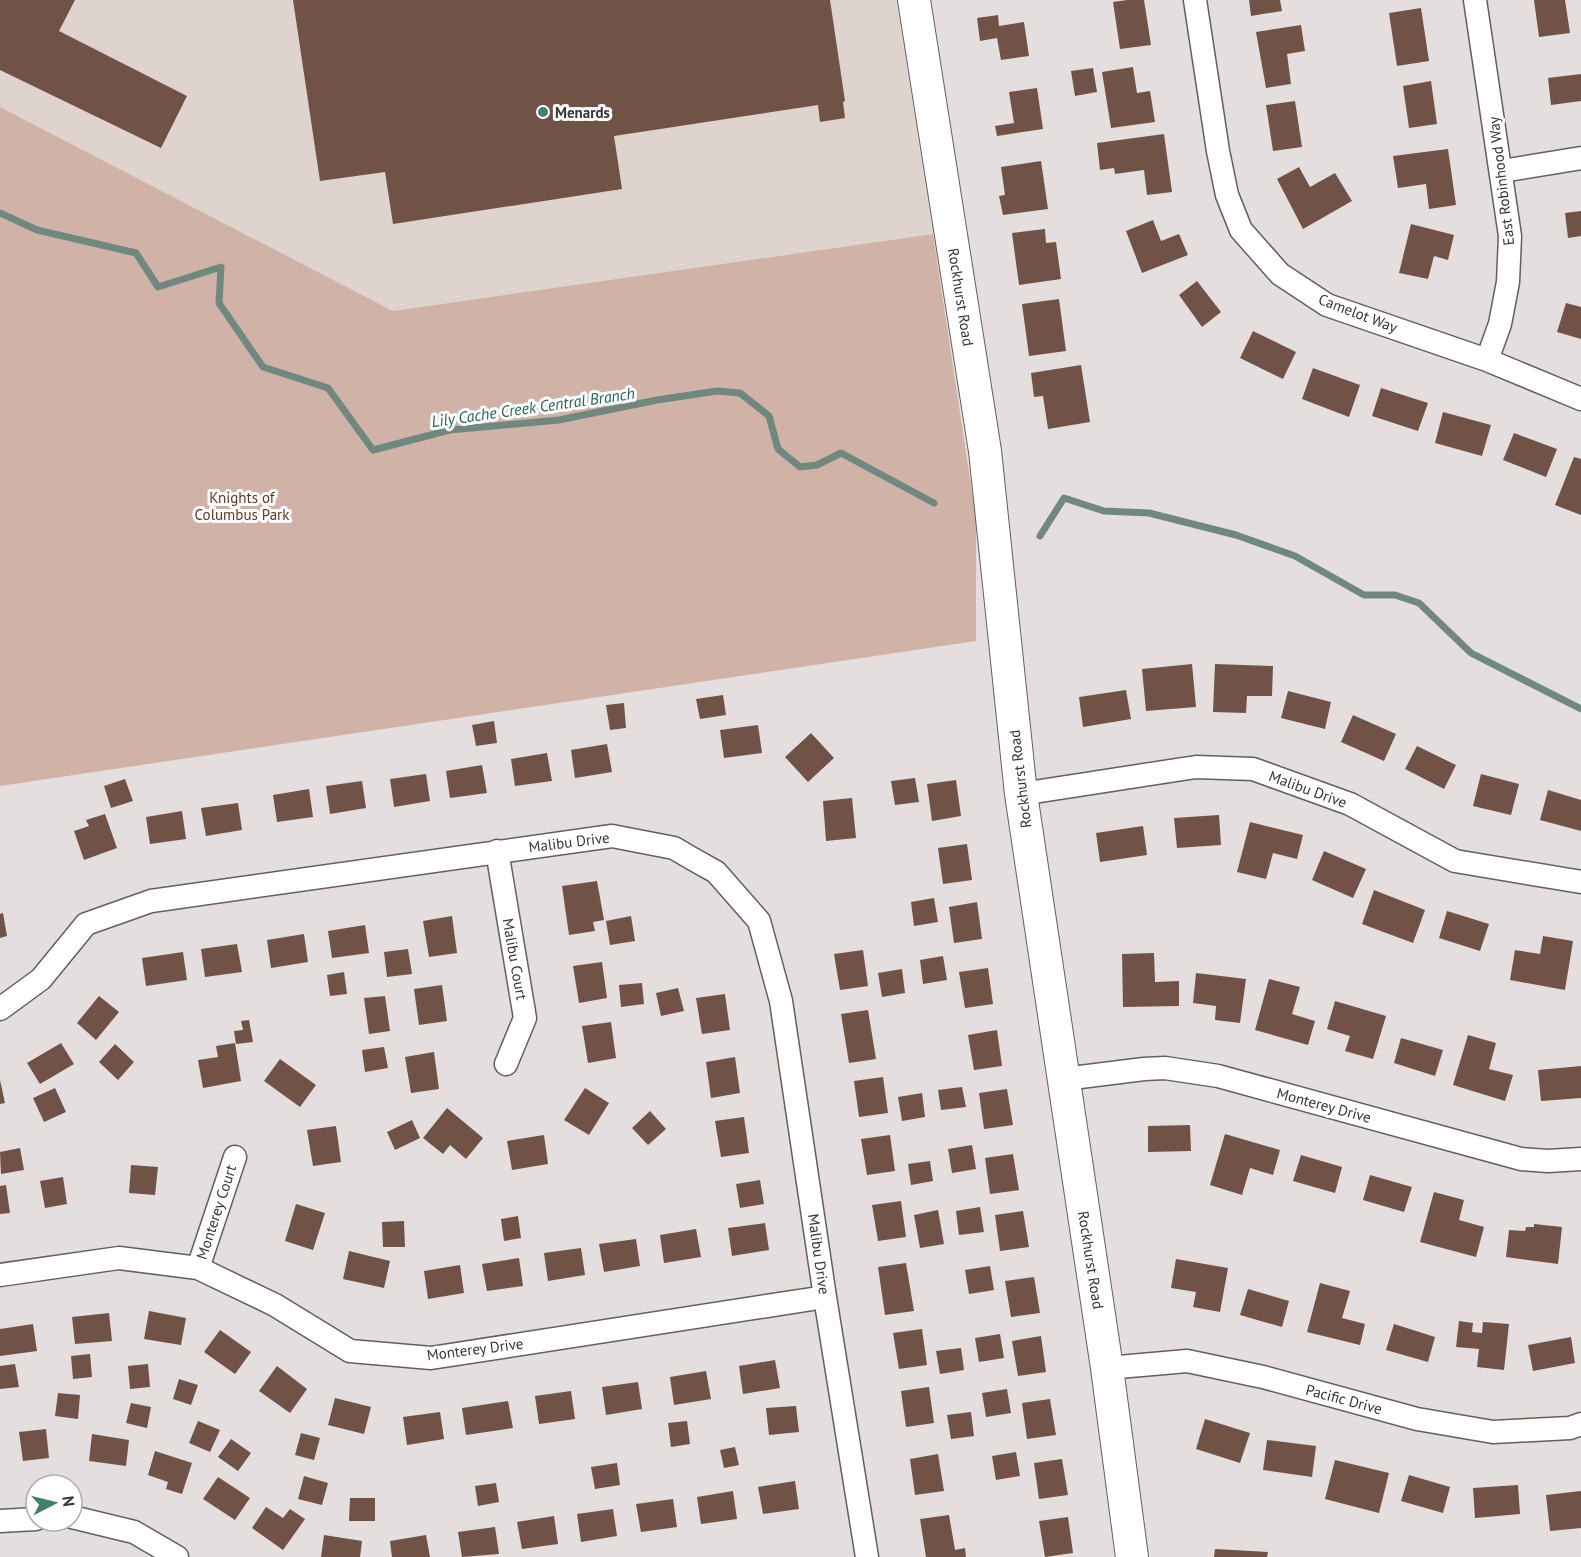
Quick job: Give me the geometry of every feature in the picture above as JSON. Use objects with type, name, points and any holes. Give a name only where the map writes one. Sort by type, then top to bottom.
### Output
[{"type":"street","name":"Rockhurst Road","points":[[914,0],[985,451],[1021,794],[1107,1368],[1132,1557]]},
{"type":"street","name":"Camelot Way","points":[[1194,0],[1227,195],[1241,230],[1280,274],[1327,304],[1487,360],[1581,399]]},
{"type":"street","name":"East Robinhood Way","points":[[1475,0],[1510,236],[1508,282],[1500,324],[1487,360]]},
{"type":"street","points":[[1502,171],[1581,158]]},
{"type":"street","name":"Malibu Drive","points":[[1021,794],[1196,766],[1253,769],[1350,804],[1455,861],[1581,882]]},
{"type":"street","name":"Malibu Drive","points":[[0,1009],[41,979],[86,924],[151,901],[612,836],[674,848],[716,872],[759,921],[781,1001],[861,1556]]},
{"type":"street","name":"Malibu Court","points":[[497,851],[525,1018],[506,1064]]},
{"type":"street","name":"Monterey Drive","points":[[1064,1079],[1144,1069],[1184,1070],[1218,1076],[1511,1157],[1548,1161],[1581,1159]]},
{"type":"street","name":"Monterey Court","points":[[198,1268],[235,1157]]},
{"type":"street","name":"Monterey Drive","points":[[0,1275],[119,1258],[198,1268],[274,1305],[350,1351],[431,1358],[825,1297]]},
{"type":"street","name":"Pacific Drive","points":[[1107,1368],[1187,1360],[1263,1377],[1417,1419],[1492,1432],[1570,1428],[1581,1424]]},
{"type":"street","points":[[0,1521],[24,1520]]},
{"type":"street","points":[[84,1520],[134,1532],[177,1557]]},
{"type":"shaded area","points":[[0,0],[896,0],[933,234],[393,311],[0,107]]},
{"type":"green space","name":"Knights of Columbus Park","points":[[0,107],[393,311],[933,234],[976,518],[976,641],[0,786]]},
{"type":"building","points":[[0,0],[75,0],[59,31],[187,96],[161,148],[0,70]]},
{"type":"building","name":"Menards","points":[[293,0],[830,0],[845,101],[843,102],[845,118],[820,122],[818,105],[614,136],[622,189],[393,224],[385,172],[320,181]]},
{"type":"building","points":[[1144,0],[1151,45],[1120,49],[1113,2]]},
{"type":"building","points":[[1249,0],[1280,0],[1282,11],[1251,16]]},
{"type":"building","points":[[1534,0],[1565,0],[1570,33],[1539,37]]},
{"type":"building","points":[[1421,8],[1429,61],[1397,66],[1389,13]]},
{"type":"building","points":[[998,15],[999,26],[1024,22],[1029,56],[1001,60],[997,38],[980,41],[977,18]]},
{"type":"building","points":[[1301,25],[1305,51],[1287,54],[1291,84],[1266,88],[1256,32]]},
{"type":"building","points":[[1133,67],[1137,93],[1150,91],[1155,122],[1111,128],[1102,72]]},
{"type":"building","points":[[1093,68],[1097,92],[1075,96],[1071,71]]},
{"type":"building","points":[[1581,74],[1581,101],[1551,105],[1548,78]]},
{"type":"building","points":[[1431,81],[1437,124],[1409,128],[1403,86]]},
{"type":"building","points":[[1037,88],[1043,129],[997,136],[995,126],[1014,123],[1009,92]]},
{"type":"building","points":[[1295,101],[1302,147],[1273,151],[1266,105]]},
{"type":"building","points":[[1164,134],[1172,192],[1147,195],[1144,170],[1115,174],[1114,168],[1100,170],[1097,143]]},
{"type":"building","points":[[1448,149],[1456,205],[1429,209],[1426,184],[1398,188],[1393,156]]},
{"type":"building","points":[[1041,161],[1048,209],[1003,215],[999,196],[1005,195],[1001,167]]},
{"type":"building","points":[[1299,167],[1310,187],[1335,173],[1352,201],[1303,229],[1277,179]]},
{"type":"building","points":[[1581,211],[1581,236],[1568,238],[1565,213]]},
{"type":"building","points":[[1153,220],[1161,241],[1179,234],[1188,255],[1142,273],[1126,231]]},
{"type":"building","points":[[1411,224],[1454,235],[1448,260],[1434,256],[1428,279],[1399,273]]},
{"type":"building","points":[[1045,229],[1046,243],[1056,242],[1061,279],[1019,285],[1012,233]]},
{"type":"building","points":[[1197,281],[1221,312],[1202,327],[1179,295]]},
{"type":"building","points":[[1059,299],[1066,351],[1029,356],[1022,304]]},
{"type":"building","points":[[1566,303],[1581,307],[1581,339],[1557,332]]},
{"type":"building","points":[[1253,331],[1296,352],[1283,379],[1240,358]]},
{"type":"building","points":[[1081,365],[1090,422],[1048,429],[1043,396],[1034,397],[1031,373]]},
{"type":"building","points":[[1313,368],[1360,385],[1349,417],[1302,399]]},
{"type":"building","points":[[1381,388],[1428,403],[1418,431],[1372,416]]},
{"type":"building","points":[[1443,412],[1491,425],[1482,456],[1435,443]]},
{"type":"building","points":[[1514,433],[1557,449],[1546,477],[1503,460]]},
{"type":"building","points":[[1574,457],[1581,459],[1581,515],[1555,505]]},
{"type":"building","points":[[1192,664],[1196,707],[1146,711],[1142,669]]},
{"type":"building","points":[[1215,664],[1273,666],[1272,696],[1247,696],[1246,713],[1213,712]]},
{"type":"building","points":[[1126,690],[1131,719],[1083,727],[1079,697]]},
{"type":"building","points":[[1288,691],[1331,702],[1325,729],[1281,718]]},
{"type":"building","points":[[723,695],[726,715],[700,719],[696,699]]},
{"type":"building","points":[[624,703],[626,728],[610,730],[606,705]]},
{"type":"building","points":[[1353,715],[1396,734],[1384,761],[1341,742]]},
{"type":"building","points":[[494,721],[497,743],[476,746],[472,725]]},
{"type":"building","points":[[758,725],[762,753],[724,758],[720,730]]},
{"type":"building","points":[[811,733],[834,758],[808,782],[785,757]]},
{"type":"building","points":[[607,744],[612,772],[575,778],[571,750]]},
{"type":"building","points":[[1417,746],[1456,765],[1444,789],[1405,769]]},
{"type":"building","points":[[547,753],[552,781],[515,786],[511,759]]},
{"type":"building","points":[[482,765],[487,793],[450,798],[446,771]]},
{"type":"building","points":[[426,774],[430,801],[394,807],[390,779]]},
{"type":"building","points":[[1481,774],[1519,784],[1511,815],[1473,806]]},
{"type":"building","points":[[915,778],[919,802],[895,805],[891,781]]},
{"type":"building","points":[[125,779],[133,801],[111,808],[104,786]]},
{"type":"building","points":[[956,780],[961,816],[932,821],[927,784]]},
{"type":"building","points":[[362,781],[366,808],[330,814],[326,786]]},
{"type":"building","points":[[309,789],[313,817],[277,822],[273,795]]},
{"type":"building","points":[[1548,790],[1581,800],[1581,831],[1540,820]]},
{"type":"building","points":[[852,798],[856,838],[826,841],[823,801]]},
{"type":"building","points":[[238,803],[242,830],[206,836],[201,808]]},
{"type":"building","points":[[182,811],[186,839],[150,844],[146,817]]},
{"type":"building","points":[[105,814],[117,848],[84,860],[74,831],[89,826],[86,820]]},
{"type":"building","points":[[1219,815],[1221,845],[1177,848],[1174,818]]},
{"type":"building","points":[[1250,822],[1303,835],[1297,859],[1273,853],[1266,879],[1237,872]]},
{"type":"building","points":[[1143,826],[1147,855],[1100,862],[1096,833]]},
{"type":"building","points":[[967,844],[972,880],[943,884],[938,848]]},
{"type":"building","points":[[1324,851],[1366,869],[1353,898],[1312,880]]},
{"type":"building","points":[[597,881],[604,920],[593,922],[595,931],[569,935],[562,886]]},
{"type":"building","points":[[1374,890],[1425,910],[1413,943],[1362,924]]},
{"type":"building","points":[[934,898],[938,922],[914,926],[911,902]]},
{"type":"building","points":[[977,902],[982,939],[954,943],[949,907]]},
{"type":"building","points":[[1447,911],[1489,924],[1480,951],[1439,938]]},
{"type":"building","points":[[3,913],[7,936],[0,938],[0,914]]},
{"type":"building","points":[[452,916],[457,953],[429,957],[423,921]]},
{"type":"building","points":[[631,916],[635,941],[610,945],[606,921]]},
{"type":"building","points":[[365,925],[369,953],[332,958],[328,931]]},
{"type":"building","points":[[304,934],[308,962],[271,968],[267,940]]},
{"type":"building","points":[[1543,936],[1573,941],[1565,990],[1510,980],[1515,950],[1540,954]]},
{"type":"building","points":[[237,944],[242,972],[205,977],[201,949]]},
{"type":"building","points":[[408,949],[412,974],[387,977],[384,952]]},
{"type":"building","points":[[863,950],[868,986],[840,990],[834,954]]},
{"type":"building","points":[[183,952],[187,980],[146,986],[142,958]]},
{"type":"building","points":[[1154,953],[1155,982],[1179,981],[1179,1006],[1123,1007],[1122,954]]},
{"type":"building","points":[[943,956],[947,980],[923,984],[920,960]]},
{"type":"building","points":[[602,962],[607,998],[579,1003],[573,966]]},
{"type":"building","points":[[988,968],[993,1004],[965,1008],[959,972]]},
{"type":"building","points":[[902,969],[905,993],[882,997],[878,973]]},
{"type":"building","points":[[344,972],[347,994],[330,996],[327,975]]},
{"type":"building","points":[[1196,973],[1246,979],[1240,1023],[1215,1020],[1216,1006],[1193,1003]]},
{"type":"building","points":[[1269,979],[1300,987],[1292,1014],[1315,1021],[1308,1045],[1255,1030]]},
{"type":"building","points":[[642,983],[644,1004],[621,1007],[619,985]]},
{"type":"building","points":[[442,985],[447,1021],[419,1025],[414,989]]},
{"type":"building","points":[[678,988],[684,1011],[661,1016],[656,993]]},
{"type":"building","points":[[725,994],[730,1030],[702,1034],[696,998]]},
{"type":"building","points":[[99,996],[119,1012],[96,1040],[77,1023]]},
{"type":"building","points":[[385,996],[390,1031],[369,1034],[364,998]]},
{"type":"building","points":[[1335,1001],[1386,1016],[1373,1059],[1345,1051],[1350,1036],[1327,1029]]},
{"type":"building","points":[[868,1010],[876,1059],[849,1063],[841,1014]]},
{"type":"building","points":[[249,1020],[253,1042],[236,1044],[234,1031],[243,1030],[241,1021]]},
{"type":"building","points":[[611,1022],[616,1058],[588,1063],[582,1026]]},
{"type":"building","points":[[997,1030],[1002,1066],[974,1070],[968,1035]]},
{"type":"building","points":[[1468,1035],[1496,1043],[1489,1069],[1513,1075],[1505,1101],[1453,1085]]},
{"type":"building","points":[[1401,1038],[1443,1050],[1435,1076],[1394,1063]]},
{"type":"building","points":[[61,1043],[74,1064],[40,1084],[27,1063]]},
{"type":"building","points":[[235,1043],[241,1081],[203,1088],[198,1060],[218,1057],[216,1046]]},
{"type":"building","points":[[115,1044],[134,1062],[118,1080],[99,1062]]},
{"type":"building","points":[[384,1047],[388,1068],[365,1072],[362,1050]]},
{"type":"building","points":[[434,1052],[439,1089],[411,1093],[405,1057]]},
{"type":"building","points":[[735,1057],[740,1093],[711,1098],[706,1062]]},
{"type":"building","points":[[280,1059],[316,1085],[300,1107],[264,1081]]},
{"type":"building","points":[[1581,1066],[1581,1098],[1541,1101],[1538,1070]]},
{"type":"building","points":[[883,1077],[888,1113],[859,1117],[854,1081]]},
{"type":"building","points":[[0,1080],[5,1103],[0,1104]]},
{"type":"building","points":[[962,1087],[966,1107],[941,1110],[938,1090]]},
{"type":"building","points":[[55,1088],[66,1112],[44,1122],[33,1098]]},
{"type":"building","points":[[585,1088],[609,1103],[589,1135],[564,1120]]},
{"type":"building","points":[[1007,1089],[1013,1125],[984,1129],[979,1093]]},
{"type":"building","points":[[922,1093],[925,1117],[902,1121],[898,1097]]},
{"type":"building","points":[[447,1108],[483,1138],[466,1159],[450,1145],[443,1154],[423,1138]]},
{"type":"building","points":[[650,1111],[666,1129],[648,1145],[632,1128]]},
{"type":"building","points":[[744,1117],[749,1153],[721,1157],[715,1121]]},
{"type":"building","points":[[412,1120],[420,1138],[395,1150],[387,1132]]},
{"type":"building","points":[[1190,1125],[1191,1151],[1148,1152],[1148,1126]]},
{"type":"building","points":[[336,1126],[341,1162],[313,1166],[307,1130]]},
{"type":"building","points":[[1225,1134],[1280,1150],[1273,1175],[1250,1168],[1242,1195],[1210,1185]]},
{"type":"building","points":[[544,1135],[548,1164],[512,1170],[507,1141]]},
{"type":"building","points":[[890,1135],[895,1171],[867,1175],[861,1139]]},
{"type":"building","points":[[972,1145],[976,1169],[952,1173],[948,1149]]},
{"type":"building","points":[[20,1148],[24,1170],[1,1174],[0,1152]]},
{"type":"building","points":[[1013,1154],[1019,1190],[990,1194],[985,1158]]},
{"type":"building","points":[[1301,1155],[1342,1167],[1335,1193],[1293,1181]]},
{"type":"building","points":[[930,1161],[933,1181],[911,1185],[908,1164]]},
{"type":"building","points":[[131,1165],[158,1167],[155,1195],[129,1193]]},
{"type":"building","points":[[1370,1175],[1412,1187],[1404,1212],[1363,1200]]},
{"type":"building","points":[[63,1177],[67,1204],[45,1208],[40,1181]]},
{"type":"building","points":[[760,1180],[764,1204],[740,1208],[736,1184]]},
{"type":"building","points":[[6,1185],[10,1213],[0,1214],[0,1186]]},
{"type":"building","points":[[1434,1192],[1464,1200],[1459,1220],[1484,1227],[1476,1257],[1420,1242]]},
{"type":"building","points":[[901,1201],[906,1237],[878,1241],[872,1205]]},
{"type":"building","points":[[296,1204],[325,1213],[313,1250],[285,1241]]},
{"type":"building","points":[[980,1207],[984,1232],[959,1235],[956,1211]]},
{"type":"building","points":[[938,1210],[944,1244],[920,1248],[914,1215]]},
{"type":"building","points":[[1023,1211],[1029,1247],[1000,1251],[995,1215]]},
{"type":"building","points":[[518,1216],[521,1238],[504,1241],[501,1219]]},
{"type":"building","points":[[404,1221],[405,1247],[383,1247],[382,1222]]},
{"type":"building","points":[[765,1223],[769,1250],[732,1256],[728,1228]]},
{"type":"building","points":[[1534,1224],[1562,1227],[1558,1264],[1506,1257],[1509,1230],[1525,1231],[1526,1227],[1534,1227]]},
{"type":"building","points":[[696,1229],[701,1257],[664,1263],[660,1235]]},
{"type":"building","points":[[636,1239],[640,1266],[604,1272],[599,1244]]},
{"type":"building","points":[[581,1248],[585,1275],[548,1281],[544,1253]]},
{"type":"building","points":[[349,1251],[390,1261],[384,1288],[343,1279]]},
{"type":"building","points":[[519,1258],[523,1286],[487,1291],[482,1264]]},
{"type":"building","points":[[1176,1259],[1228,1268],[1220,1312],[1193,1307],[1196,1292],[1171,1288]]},
{"type":"building","points":[[906,1263],[914,1311],[885,1315],[878,1267]]},
{"type":"building","points":[[460,1265],[464,1293],[428,1299],[424,1271]]},
{"type":"building","points":[[990,1266],[994,1290],[969,1294],[965,1270]]},
{"type":"building","points":[[1034,1277],[1040,1313],[1011,1317],[1005,1281]]},
{"type":"building","points":[[1320,1283],[1350,1291],[1342,1318],[1365,1324],[1360,1345],[1307,1332]]},
{"type":"building","points":[[1248,1289],[1289,1301],[1282,1327],[1240,1315]]},
{"type":"building","points":[[149,1311],[186,1318],[181,1345],[144,1339]]},
{"type":"building","points":[[109,1313],[112,1341],[75,1344],[72,1317]]},
{"type":"building","points":[[1459,1321],[1473,1323],[1472,1332],[1482,1333],[1483,1322],[1509,1324],[1504,1370],[1477,1367],[1479,1349],[1456,1347]]},
{"type":"building","points":[[33,1324],[37,1351],[0,1356],[0,1329]]},
{"type":"building","points":[[1394,1324],[1435,1337],[1428,1362],[1386,1350]]},
{"type":"building","points":[[922,1329],[927,1365],[899,1369],[893,1333]]},
{"type":"building","points":[[220,1330],[251,1352],[235,1374],[204,1352]]},
{"type":"building","points":[[1000,1334],[1004,1358],[979,1362],[975,1338]]},
{"type":"building","points":[[1041,1336],[1046,1372],[1018,1376],[1012,1341]]},
{"type":"building","points":[[1571,1337],[1575,1363],[1533,1371],[1528,1345]]},
{"type":"building","points":[[961,1348],[964,1370],[940,1374],[936,1351]]},
{"type":"building","points":[[90,1354],[92,1377],[73,1379],[71,1356]]},
{"type":"building","points":[[775,1360],[780,1388],[743,1394],[739,1366]]},
{"type":"building","points":[[15,1364],[19,1387],[0,1389],[0,1366]]},
{"type":"building","points":[[148,1364],[150,1387],[130,1389],[128,1366]]},
{"type":"building","points":[[277,1366],[307,1389],[290,1413],[259,1391]]},
{"type":"building","points":[[706,1371],[711,1399],[674,1405],[670,1377]]},
{"type":"building","points":[[179,1379],[198,1385],[191,1405],[173,1399]]},
{"type":"building","points":[[638,1382],[642,1409],[606,1415],[602,1387]]},
{"type":"building","points":[[929,1387],[934,1423],[906,1427],[901,1391]]},
{"type":"building","points":[[1007,1389],[1011,1413],[986,1417],[982,1393]]},
{"type":"building","points":[[571,1391],[575,1419],[539,1424],[535,1396]]},
{"type":"building","points":[[58,1393],[80,1395],[78,1419],[55,1416]]},
{"type":"building","points":[[335,1398],[371,1407],[364,1434],[328,1425]]},
{"type":"building","points":[[1050,1399],[1056,1435],[1027,1439],[1022,1403]]},
{"type":"building","points":[[508,1401],[513,1428],[466,1435],[462,1408]]},
{"type":"building","points":[[131,1403],[151,1407],[147,1428],[126,1423]]},
{"type":"building","points":[[796,1406],[799,1432],[769,1435],[766,1408]]},
{"type":"building","points":[[440,1412],[444,1439],[407,1445],[403,1417]]},
{"type":"building","points":[[971,1412],[974,1436],[951,1439],[947,1415]]},
{"type":"building","points":[[1205,1419],[1250,1433],[1240,1463],[1196,1449]]},
{"type":"building","points":[[198,1421],[220,1430],[210,1452],[189,1443]]},
{"type":"building","points":[[687,1421],[690,1444],[671,1447],[668,1423]]},
{"type":"building","points":[[46,1429],[49,1458],[23,1461],[19,1432]]},
{"type":"building","points":[[301,1433],[320,1438],[314,1460],[295,1455]]},
{"type":"building","points":[[92,1434],[129,1440],[126,1466],[89,1461]]},
{"type":"building","points":[[231,1439],[251,1453],[238,1471],[218,1457]]},
{"type":"building","points":[[1267,1440],[1316,1446],[1312,1477],[1263,1470]]},
{"type":"building","points":[[735,1447],[739,1465],[724,1468],[720,1450]]},
{"type":"building","points":[[155,1451],[192,1463],[182,1494],[166,1489],[168,1482],[148,1475]]},
{"type":"building","points":[[1016,1452],[1020,1476],[996,1480],[992,1456]]},
{"type":"building","points":[[938,1454],[944,1491],[915,1495],[910,1459]]},
{"type":"building","points":[[1062,1459],[1068,1495],[1039,1499],[1034,1463]]},
{"type":"building","points":[[1335,1460],[1389,1473],[1379,1513],[1325,1499]]},
{"type":"building","points":[[617,1463],[620,1485],[595,1489],[591,1467]]},
{"type":"building","points":[[1409,1475],[1450,1487],[1443,1513],[1401,1501]]},
{"type":"building","points":[[304,1476],[328,1483],[322,1505],[298,1499]]},
{"type":"building","points":[[218,1477],[250,1498],[235,1520],[203,1499]]},
{"type":"building","points":[[795,1481],[799,1509],[763,1514],[758,1487]]},
{"type":"building","points":[[496,1483],[499,1502],[478,1506],[475,1486]]},
{"type":"building","points":[[1518,1485],[1520,1514],[1475,1518],[1473,1488]]},
{"type":"building","points":[[733,1491],[737,1519],[701,1524],[697,1497]]},
{"type":"building","points":[[1581,1491],[1581,1528],[1550,1531],[1546,1495]]},
{"type":"building","points":[[350,1498],[375,1498],[375,1521],[349,1521]]},
{"type":"building","points":[[673,1499],[677,1527],[641,1532],[636,1504]]},
{"type":"building","points":[[266,1507],[283,1518],[290,1509],[305,1519],[283,1550],[252,1528]]},
{"type":"building","points":[[613,1509],[617,1536],[581,1542],[577,1514]]},
{"type":"building","points":[[949,1515],[955,1550],[965,1548],[966,1557],[926,1557],[920,1519]]},
{"type":"building","points":[[554,1516],[558,1544],[522,1549],[517,1522]]},
{"type":"building","points":[[1068,1517],[1073,1553],[1045,1557],[1039,1521]]},
{"type":"building","points":[[495,1527],[499,1554],[462,1557],[458,1532]]},
{"type":"building","points":[[324,1535],[362,1541],[360,1557],[321,1557]]},
{"type":"building","points":[[426,1535],[430,1557],[392,1557],[390,1541]]},
{"type":"building","points":[[1215,1549],[1268,1552],[1267,1557],[1214,1557]]},
{"type":"waterway","name":"Lily Cache Creek Central Branch","points":[[0,213],[37,230],[136,253],[158,287],[221,267],[219,303],[263,367],[328,388],[373,450],[450,430],[559,420],[657,400],[717,391],[740,393],[769,416],[778,449],[800,467],[817,465],[841,453],[934,503]]},
{"type":"waterway","name":"Lily Cache Creek Central Branch","points":[[1040,536],[1064,498],[1104,511],[1149,513],[1236,535],[1295,556],[1364,595],[1395,595],[1419,603],[1471,653],[1581,709]]},
{"type":"place","name":"Menards","points":[[543,112]]}]
